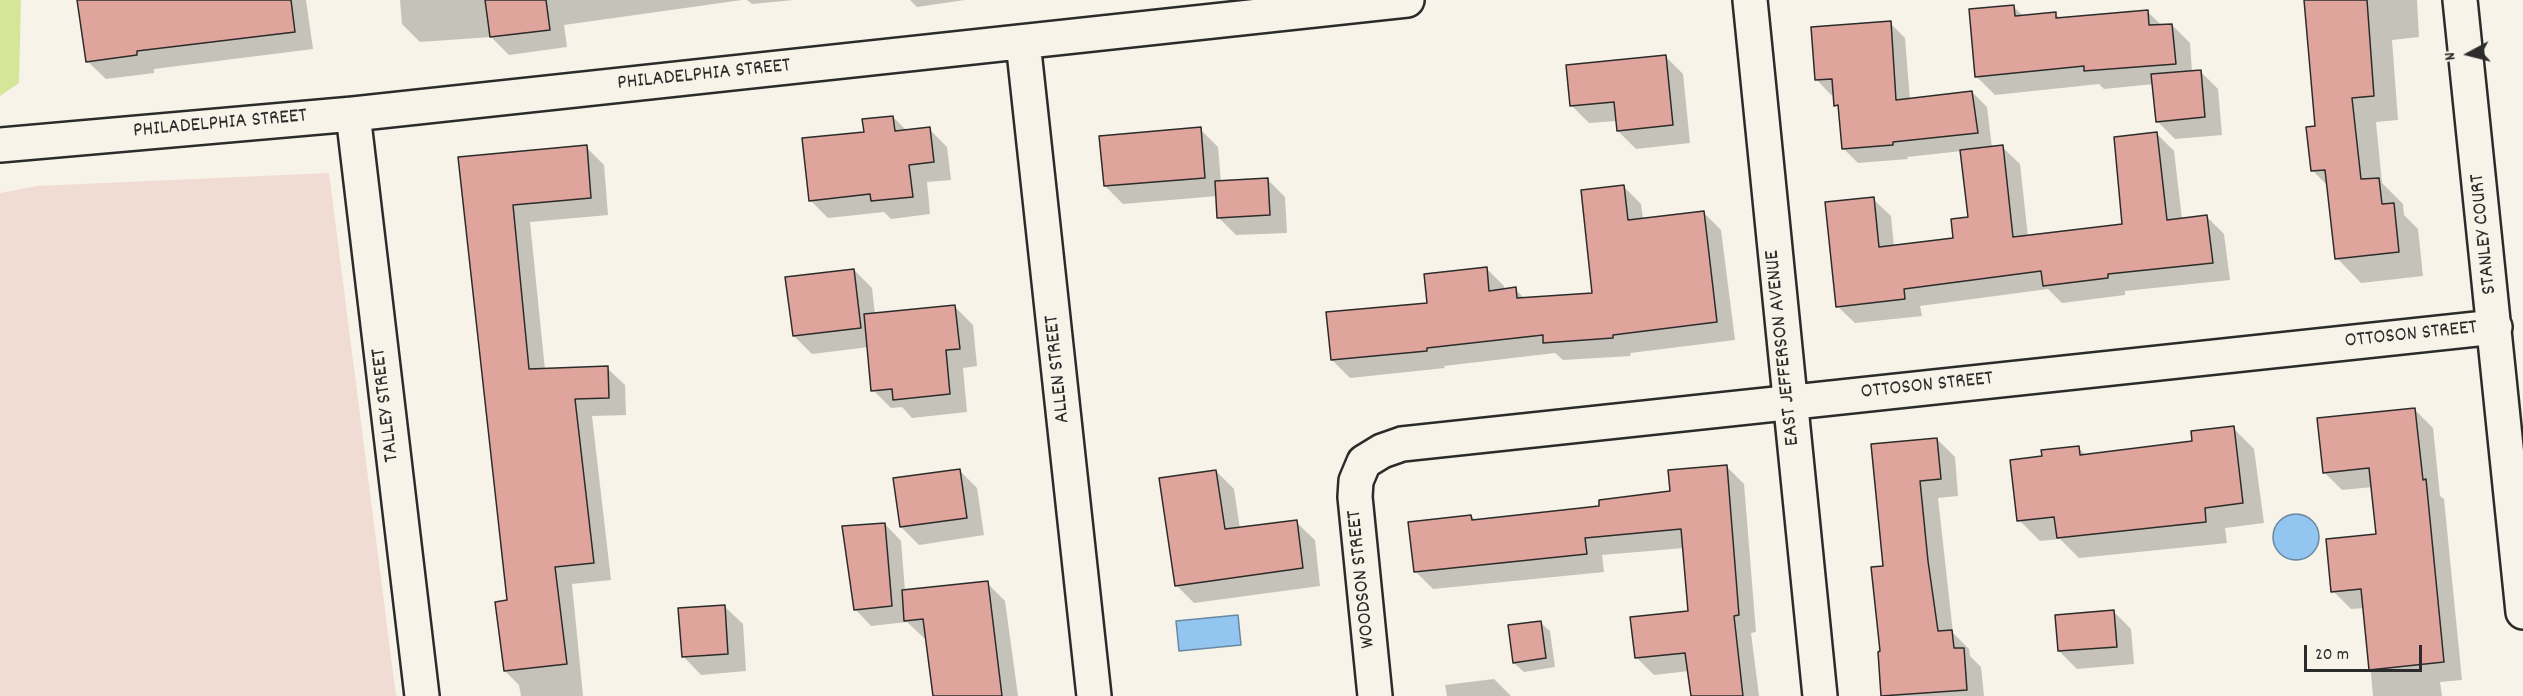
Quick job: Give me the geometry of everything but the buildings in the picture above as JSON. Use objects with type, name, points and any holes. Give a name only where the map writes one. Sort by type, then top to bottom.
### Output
[{"type":"street","name":"PHILADELPHIA STREET","points":[[0,145],[353,114],[1407,0]]},
{"type":"street","name":"EAST JEFFERSON AVENUE","points":[[1750,0],[1820,696]]},
{"type":"street","name":"STANLEY COURT","points":[[2460,0],[2523,612]]},
{"type":"street","name":"ALLEN STREET","points":[[1023,42],[1094,696]]},
{"type":"street","name":"TALLEY STREET","points":[[353,114],[422,696]]},
{"type":"street","name":"OTTOSON STREET","points":[[1364,462],[1382,451],[1401,444],[2495,327]]},
{"type":"street","name":"WOODSON STREET","points":[[1364,462],[1356,481],[1355,497],[1375,696]]},
{"type":"shaded area","points":[[329,173],[396,696],[0,696],[0,193],[37,186]]},
{"type":"green space","points":[[0,0],[21,0],[19,83],[0,96]]},
{"type":"water","points":[[2296,514],[2312,521],[2319,537],[2312,553],[2296,560],[2280,553],[2273,537],[2280,521]]},
{"type":"water","points":[[1238,615],[1241,645],[1179,651],[1176,621]]}]
